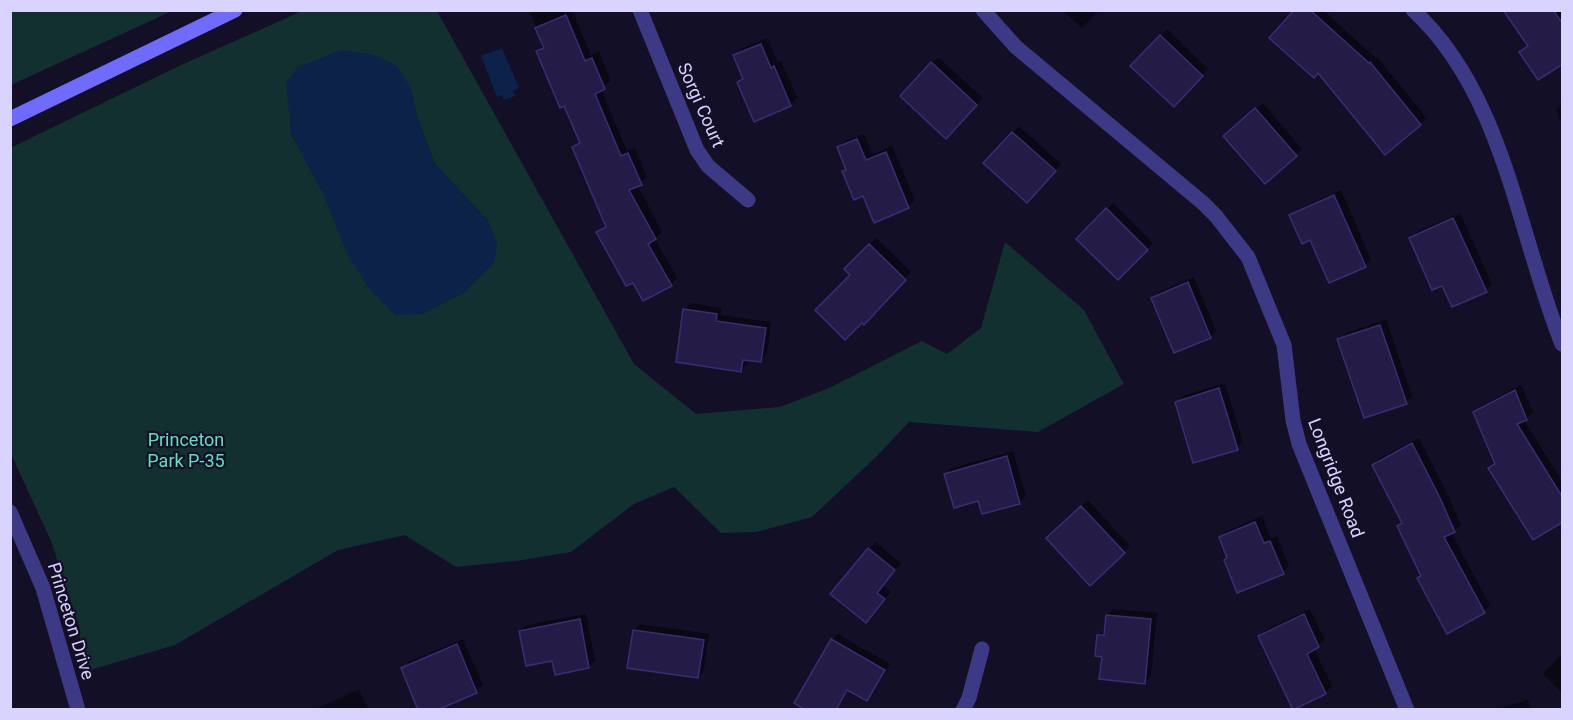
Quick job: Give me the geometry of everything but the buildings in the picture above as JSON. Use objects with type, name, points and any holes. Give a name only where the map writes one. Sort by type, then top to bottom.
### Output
[{"type":"main road","points":[[10,119],[235,10]]},
{"type":"street","name":"Sorgi Court","points":[[640,10],[697,150],[708,166],[748,200]]},
{"type":"street","name":"Longridge Road","points":[[983,10],[1016,47],[1203,203],[1248,257],[1284,345],[1293,420],[1299,444],[1407,710]]},
{"type":"street","points":[[1413,10],[1449,50],[1486,119],[1514,190],[1553,321],[1563,344]]},
{"type":"street","name":"Princeton Drive","points":[[10,512],[43,588],[78,710]]},
{"type":"street","points":[[963,710],[969,698],[982,649]]},
{"type":"green space","points":[[11,10],[172,10],[172,11],[11,85]]},
{"type":"green space","name":"Princeton Park P-35","points":[[302,11],[437,11],[634,364],[696,414],[780,407],[829,388],[922,341],[947,354],[981,328],[1005,242],[1084,310],[1124,384],[1038,432],[909,422],[876,457],[812,517],[756,532],[721,533],[674,487],[634,504],[571,552],[516,561],[456,567],[405,535],[338,550],[175,645],[83,672],[79,626],[51,541],[11,454],[10,148],[181,65]],"holes":[[[410,86],[417,117],[435,164],[488,221],[494,262],[464,292],[422,314],[322,191],[291,134]]]},
{"type":"water","points":[[502,48],[519,88],[513,91],[515,96],[504,100],[502,95],[497,97],[481,56]]},
{"type":"water","points":[[341,50],[371,54],[396,65],[410,86],[417,117],[435,164],[488,221],[497,243],[494,262],[464,292],[422,314],[396,315],[370,290],[347,254],[322,191],[291,134],[286,82],[298,67]]}]
